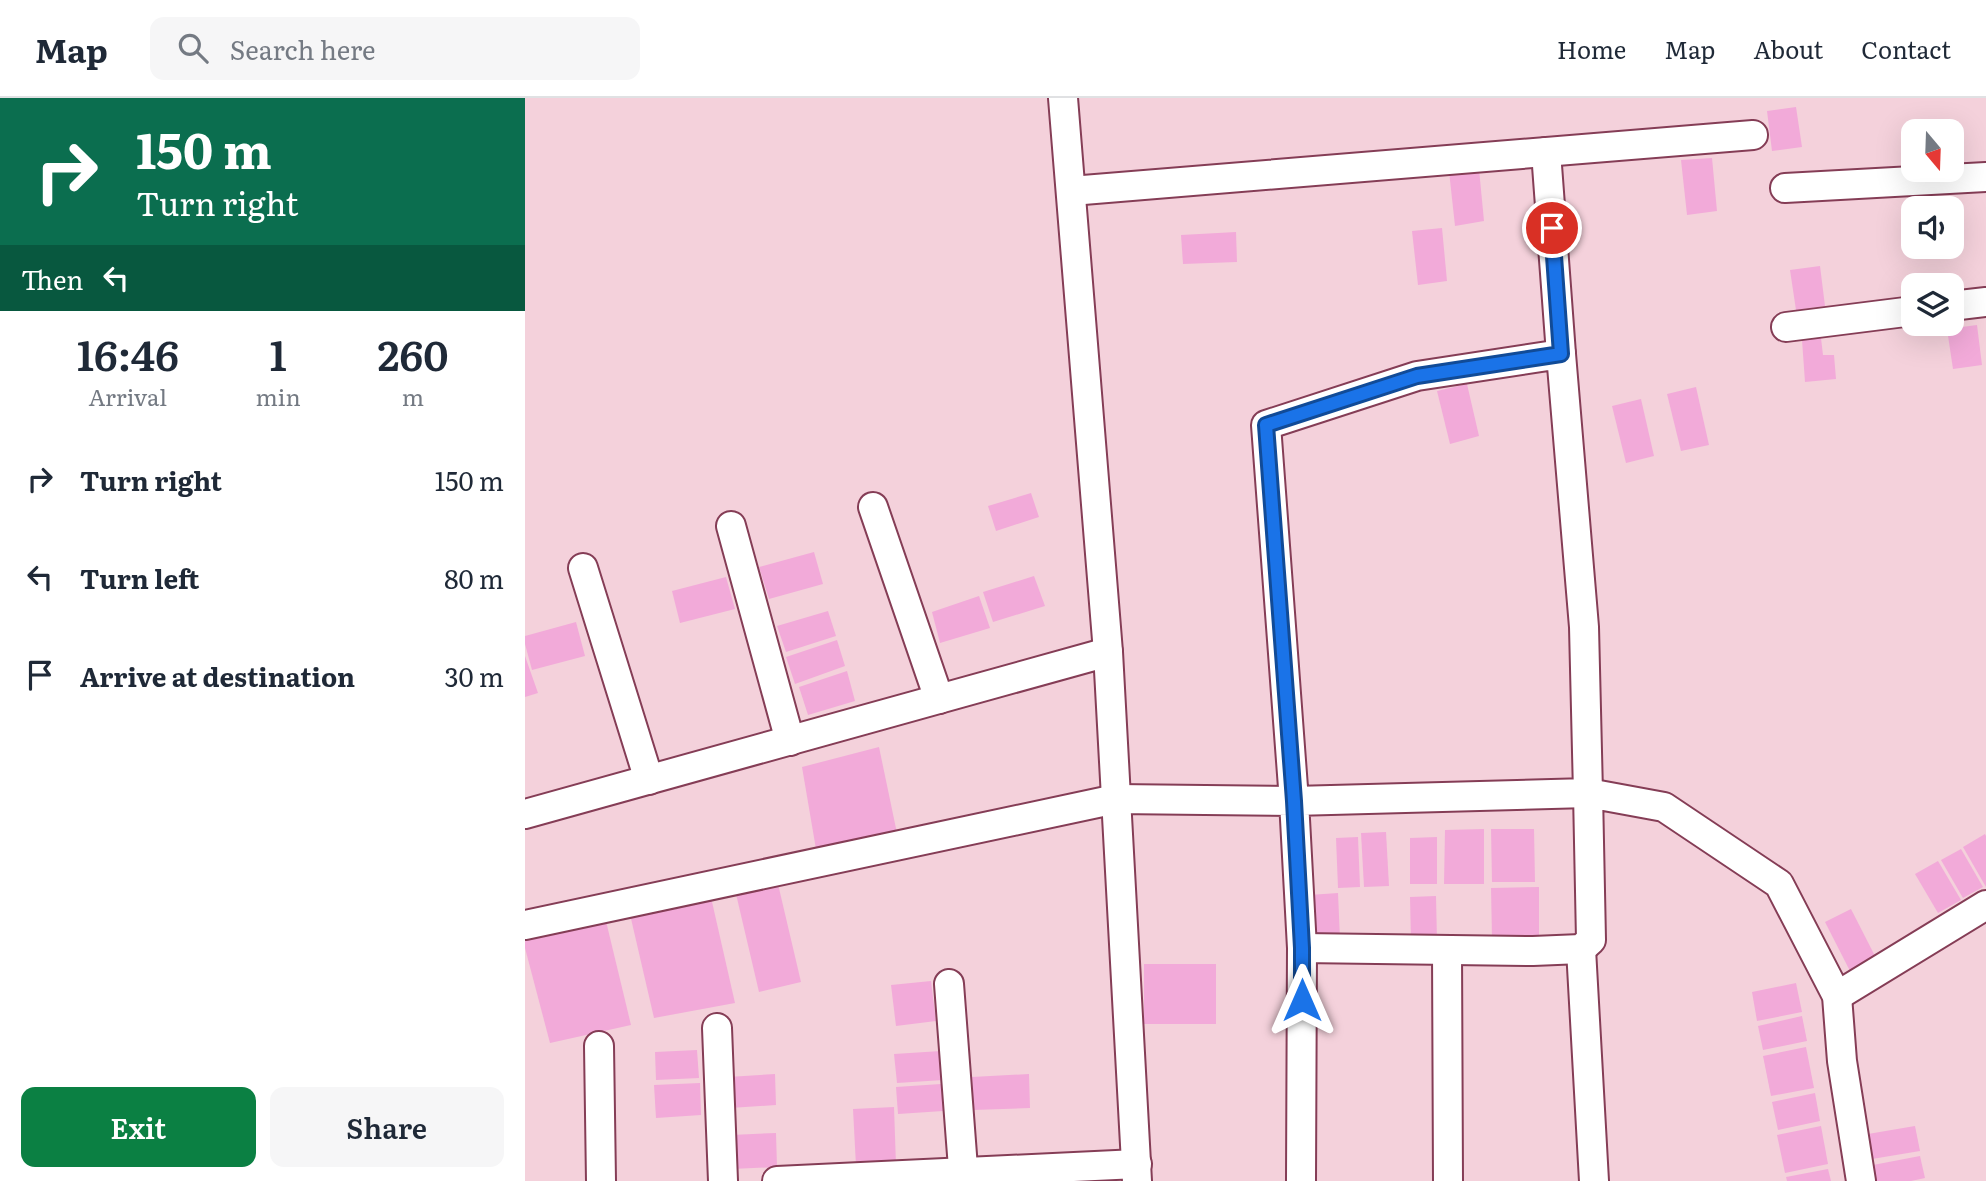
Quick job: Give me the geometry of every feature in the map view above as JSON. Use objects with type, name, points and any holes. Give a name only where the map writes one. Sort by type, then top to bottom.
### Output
[{"type":"street","points":[[777,1181],[1137,1172],[1108,652],[1063,98]]},
{"type":"street","points":[[1071,191],[1753,135]]},
{"type":"street","points":[[1302,948],[1533,951],[1581,949],[1591,940],[1584,627],[1546,152]]},
{"type":"street","points":[[1785,188],[1986,177]]},
{"type":"street","points":[[1964,305],[1986,302]]},
{"type":"street","points":[[1786,327],[1901,313]]},
{"type":"street","points":[[1301,1181],[1302,948],[1294,801],[1266,425],[1417,376],[1561,354]]},
{"type":"street","points":[[873,507],[939,699]]},
{"type":"street","points":[[731,526],[790,741]]},
{"type":"street","points":[[583,568],[649,780]]},
{"type":"street","points":[[525,814],[1108,652]]},
{"type":"street","points":[[525,925],[1116,799],[1294,801],[1588,793],[1664,807],[1779,884],[1837,996],[1842,1061],[1861,1181]]},
{"type":"street","points":[[1837,996],[1986,905]]},
{"type":"street","points":[[1581,949],[1594,1181]]},
{"type":"street","points":[[1447,950],[1448,1181]]},
{"type":"street","points":[[949,984],[964,1177]]},
{"type":"street","points":[[717,1028],[723,1181]]},
{"type":"street","points":[[599,1046],[601,1181]]},
{"type":"building","points":[[1796,107],[1802,147],[1772,151],[1767,111]]},
{"type":"building","points":[[1712,158],[1717,211],[1687,215],[1681,160]]},
{"type":"building","points":[[1479,169],[1484,221],[1455,226],[1449,171]]},
{"type":"building","points":[[1442,228],[1447,281],[1418,285],[1412,231]]},
{"type":"building","points":[[1236,232],[1237,262],[1183,264],[1181,235]]},
{"type":"building","points":[[1820,266],[1825,306],[1796,310],[1790,270]]},
{"type":"building","points":[[1977,325],[1982,365],[1953,369],[1948,336],[1964,336],[1964,327]]},
{"type":"building","points":[[1821,338],[1823,355],[1834,355],[1836,379],[1805,382],[1802,340]]},
{"type":"building","points":[[1467,384],[1479,436],[1450,444],[1437,391]]},
{"type":"building","points":[[1696,387],[1709,445],[1681,451],[1667,394]]},
{"type":"building","points":[[1641,399],[1654,456],[1626,463],[1612,406]]},
{"type":"building","points":[[1031,493],[1039,517],[996,531],[988,506]]},
{"type":"building","points":[[814,552],[823,584],[769,599],[759,567]]},
{"type":"building","points":[[1034,576],[1045,606],[993,622],[983,592]]},
{"type":"building","points":[[726,577],[735,609],[680,623],[672,591]]},
{"type":"building","points":[[979,596],[990,628],[940,643],[932,612]]},
{"type":"building","points":[[828,611],[836,636],[786,652],[777,626]]},
{"type":"building","points":[[576,622],[585,656],[532,670],[525,636]]},
{"type":"building","points":[[837,640],[845,666],[795,684],[786,657]]},
{"type":"building","points":[[525,656],[538,693],[525,697]]},
{"type":"building","points":[[847,671],[855,701],[808,715],[799,687]]},
{"type":"building","points":[[879,747],[898,838],[817,855],[802,767]]},
{"type":"building","points":[[1484,829],[1484,884],[1444,884],[1445,830]]},
{"type":"building","points":[[1491,829],[1534,829],[1535,882],[1492,882]]},
{"type":"building","points":[[1386,832],[1389,886],[1364,887],[1361,833]]},
{"type":"building","points":[[1985,834],[1986,836],[1986,887],[1963,847]]},
{"type":"building","points":[[1358,837],[1360,887],[1338,888],[1336,838]]},
{"type":"building","points":[[1437,837],[1437,884],[1410,884],[1410,838]]},
{"type":"building","points":[[1961,849],[1983,887],[1963,898],[1941,860]]},
{"type":"building","points":[[1938,861],[1961,900],[1938,913],[1915,874]]},
{"type":"building","points":[[778,884],[801,982],[759,992],[736,894]]},
{"type":"building","points":[[1539,887],[1539,937],[1492,938],[1491,888]]},
{"type":"building","points":[[710,893],[735,1003],[654,1018],[629,910]]},
{"type":"building","points":[[1338,893],[1340,939],[1311,940],[1309,895]]},
{"type":"building","points":[[1436,896],[1437,941],[1411,942],[1410,897]]},
{"type":"building","points":[[1851,909],[1876,958],[1850,971],[1825,922]]},
{"type":"building","points":[[605,917],[631,1025],[550,1043],[525,948],[525,933]]},
{"type":"building","points":[[1144,964],[1216,964],[1216,1024],[1144,1024]]},
{"type":"building","points":[[931,981],[936,1021],[896,1026],[891,985]]},
{"type":"building","points":[[1796,983],[1802,1012],[1757,1021],[1752,992]]},
{"type":"building","points":[[1802,1016],[1807,1041],[1763,1050],[1758,1026]]},
{"type":"building","points":[[1806,1047],[1814,1088],[1771,1096],[1763,1056]]},
{"type":"building","points":[[697,1050],[699,1078],[656,1080],[655,1052]]},
{"type":"building","points":[[941,1051],[943,1080],[897,1083],[894,1054]]},
{"type":"building","points":[[775,1074],[776,1105],[730,1108],[728,1077]]},
{"type":"building","points":[[1029,1074],[1030,1108],[973,1110],[972,1077]]},
{"type":"building","points":[[700,1083],[701,1115],[656,1118],[654,1085]]},
{"type":"building","points":[[941,1084],[943,1111],[898,1114],[896,1087]]},
{"type":"building","points":[[1815,1093],[1820,1121],[1778,1130],[1772,1102]]},
{"type":"building","points":[[894,1107],[896,1165],[856,1166],[853,1109]]},
{"type":"building","points":[[1821,1126],[1828,1164],[1785,1173],[1777,1135]]},
{"type":"building","points":[[1915,1126],[1920,1151],[1872,1159],[1868,1134]]},
{"type":"building","points":[[776,1133],[777,1167],[732,1169],[731,1135]]},
{"type":"building","points":[[1920,1156],[1925,1178],[1911,1181],[1876,1181],[1873,1165]]},
{"type":"building","points":[[1828,1169],[1831,1181],[1787,1181],[1786,1177]]},
{"type":"route","points":[[1302,1000],[1294,801],[1266,425],[1417,376],[1561,354],[1552,228]]}]
